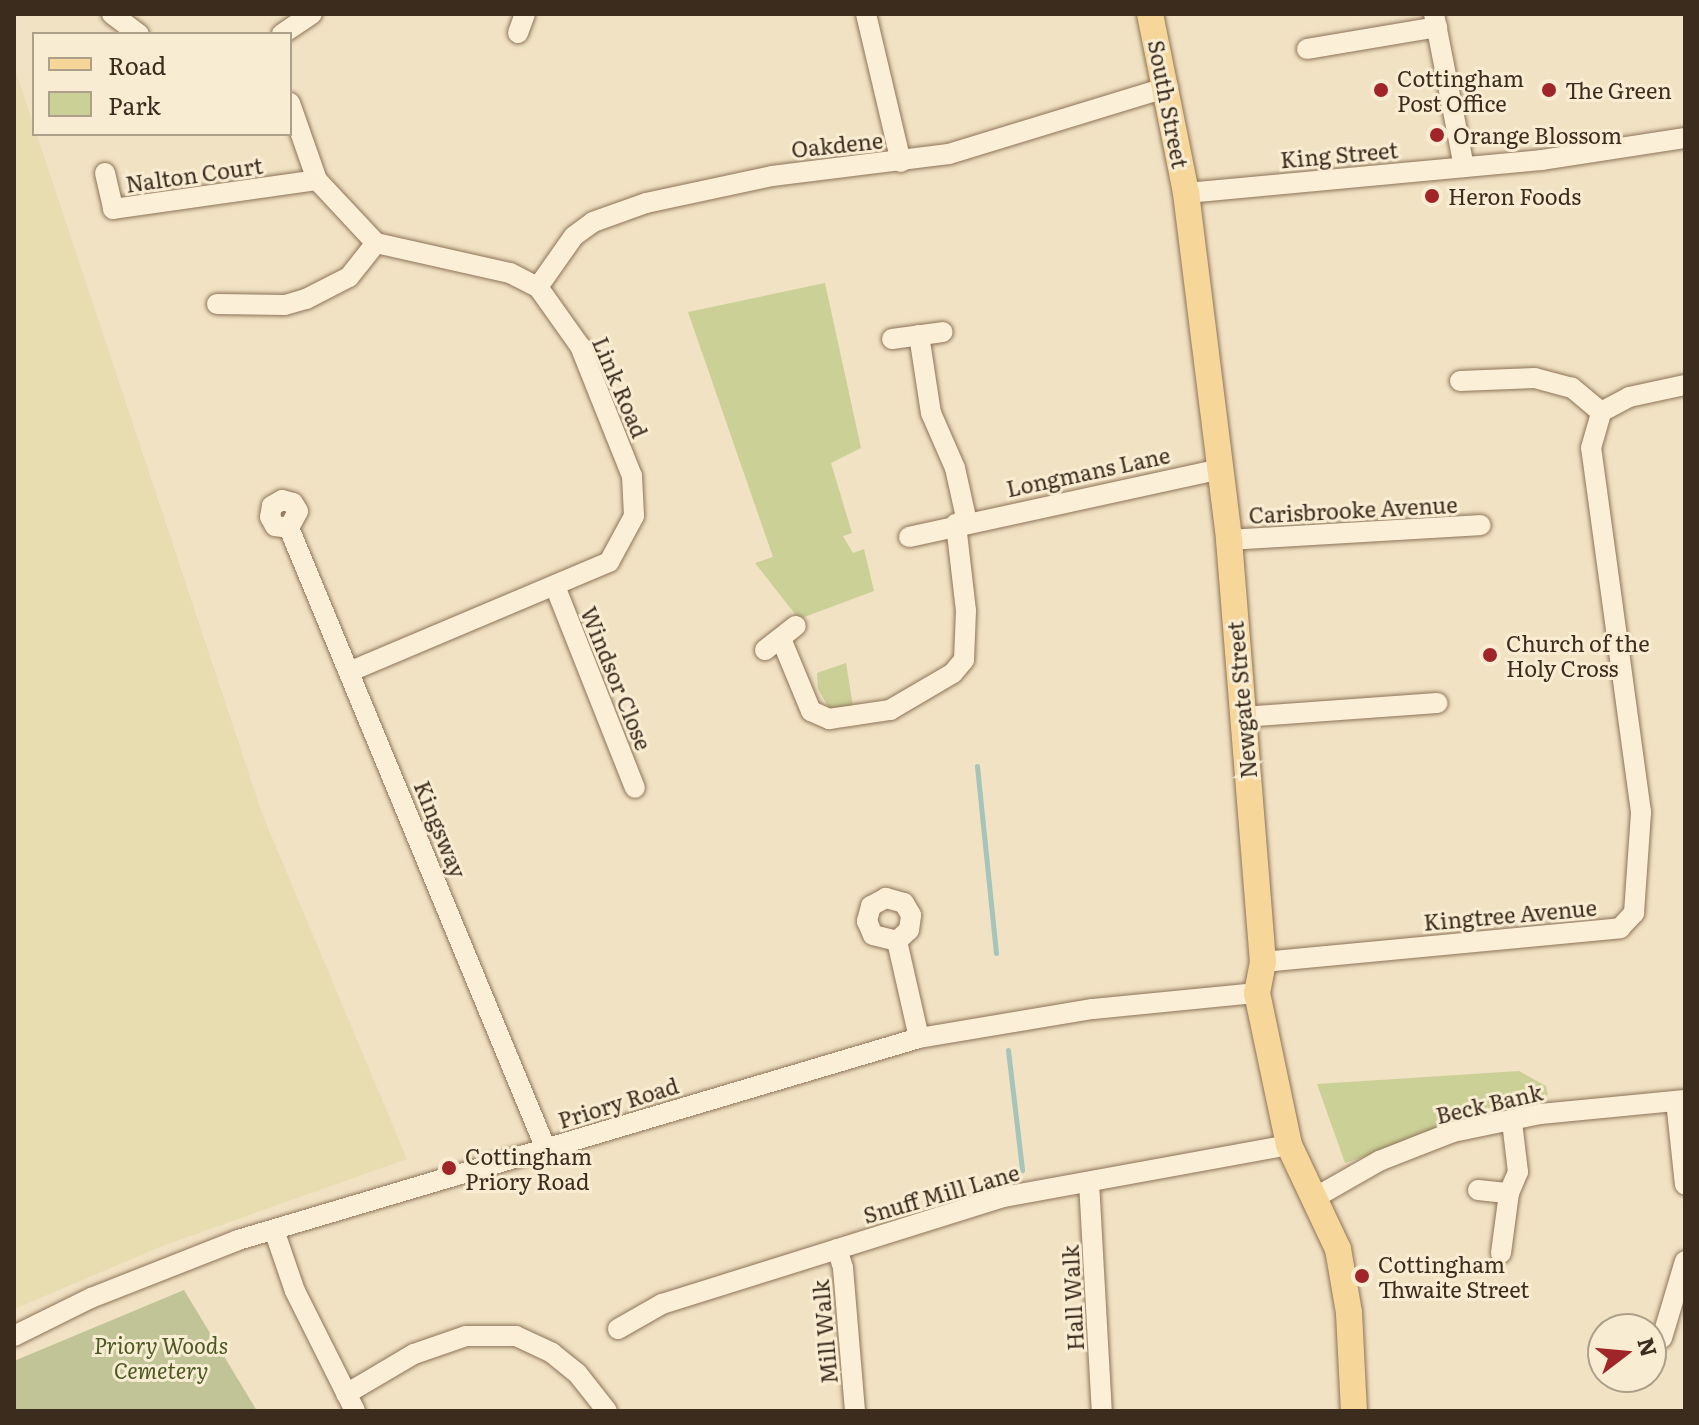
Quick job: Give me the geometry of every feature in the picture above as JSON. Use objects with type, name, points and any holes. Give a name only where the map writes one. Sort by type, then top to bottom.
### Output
[{"type":"main road","name":"South Street","points":[[1150,14],[1168,87],[1186,193]]},
{"type":"main road","name":"Newgate Street","points":[[1186,193],[1229,540],[1263,962],[1257,993],[1289,1145],[1338,1249],[1349,1313],[1354,1411]]},
{"type":"street","points":[[112,14],[136,32]]},
{"type":"street","points":[[285,32],[312,14]]},
{"type":"street","points":[[866,14],[901,162]]},
{"type":"street","points":[[1307,49],[1435,20],[1464,167]]},
{"type":"street","name":"Oakdene","points":[[538,287],[574,236],[593,222],[646,203],[772,176],[901,162],[986,144],[1168,87]]},
{"type":"street","points":[[292,109],[317,180],[376,243],[510,273],[538,287]]},
{"type":"street","name":"King Street","points":[[1186,193],[1464,167],[1685,138]]},
{"type":"street","name":"Nalton Court","points":[[105,173],[113,209],[317,180]]},
{"type":"street","points":[[211,302],[285,305],[306,299],[349,277],[376,243]]},
{"type":"street","name":"Link Road","points":[[349,672],[609,562],[634,516],[632,476],[580,346],[538,287]]},
{"type":"street","points":[[892,339],[943,332]]},
{"type":"street","points":[[781,639],[811,711],[829,719],[890,710],[953,673],[964,660],[966,611],[962,523],[955,468],[931,413],[919,335]]},
{"type":"street","points":[[1471,373],[1535,378],[1572,388],[1601,412],[1629,397],[1685,385]]},
{"type":"street","name":"Kingtree Avenue","points":[[1263,962],[1620,928],[1634,913],[1641,812],[1591,448],[1601,412]]},
{"type":"street","name":"Longmans Lane","points":[[909,537],[1220,469]]},
{"type":"street","name":"Carisbrooke Avenue","points":[[1229,540],[1481,525]]},
{"type":"street","name":"Kingsway","points":[[289,528],[546,1149]]},
{"type":"street","name":"Windsor Close","points":[[555,586],[635,788]]},
{"type":"street","points":[[1242,717],[1437,703]]},
{"type":"street","points":[[897,941],[919,1038]]},
{"type":"street","name":"Priory Road","points":[[14,1336],[183,1260],[274,1230],[919,1038],[1093,1009],[1257,993]]},
{"type":"street","points":[[1681,1100],[1685,1185]]},
{"type":"street","name":"Beck Bank","points":[[1316,1197],[1379,1161],[1438,1138],[1512,1122],[1681,1100]]},
{"type":"street","points":[[1501,1253],[1509,1193],[1518,1172],[1512,1122]]},
{"type":"street","name":"Snuff Mill Lane","points":[[618,1329],[662,1304],[1003,1197],[1289,1145]]},
{"type":"street","name":"Hall Walk","points":[[1089,1182],[1102,1411]]},
{"type":"street","points":[[1478,1190],[1509,1193]]},
{"type":"street","points":[[274,1230],[295,1291],[351,1402],[414,1354],[453,1340],[516,1336],[552,1353],[577,1373],[607,1411]]},
{"type":"street","name":"Mill Walk","points":[[837,1249],[843,1268],[855,1411]]},
{"type":"street","points":[[1667,1321],[1685,1261]]},
{"type":"shaded area","points":[[14,66],[32,120],[32,136],[37,136],[263,816],[407,1159],[165,1245],[14,1309]]},
{"type":"green space","points":[[825,283],[861,448],[831,463],[852,533],[843,536],[853,553],[864,549],[874,591],[799,619],[755,563],[773,557],[688,312]]},
{"type":"green space","points":[[846,663],[853,706],[829,708],[818,689],[817,673]]},
{"type":"green space","points":[[1519,1071],[1546,1086],[1548,1095],[1345,1163],[1317,1084]]},
{"type":"green space","name":"Priory Woods Cemetery","points":[[184,1290],[257,1411],[14,1411],[14,1361]]},
{"type":"waterway","points":[[977,766],[996,953]]},
{"type":"waterway","points":[[1008,1050],[1022,1170]]},
{"type":"place","name":"Cottingham Post Office","points":[[1381,90]]},
{"type":"place","name":"The Green","points":[[1549,90]]},
{"type":"place","name":"Orange Blossom","points":[[1437,135]]},
{"type":"place","name":"Heron Foods","points":[[1432,196]]},
{"type":"place","name":"Church of the Holy Cross","points":[[1490,655]]},
{"type":"place","name":"Cottingham Priory Road","points":[[449,1168]]},
{"type":"place","name":"Cottingham Thwaite Street","points":[[1362,1276]]}]
